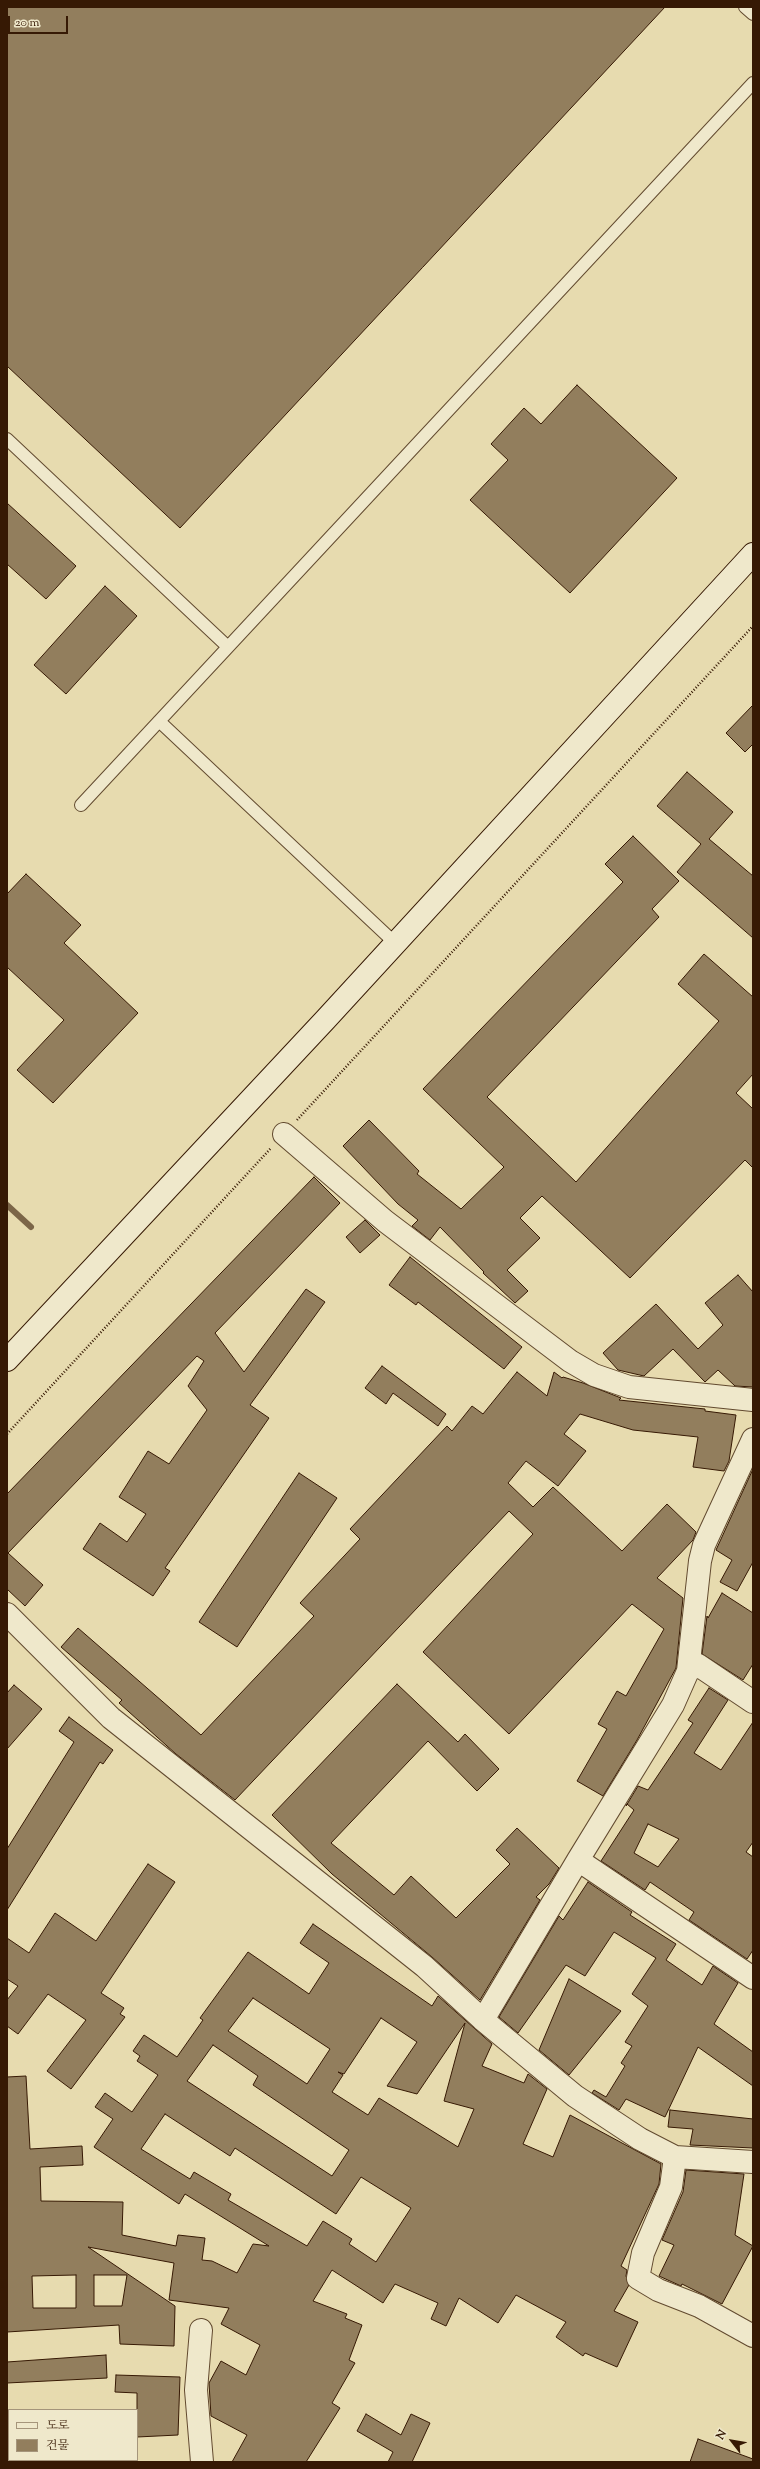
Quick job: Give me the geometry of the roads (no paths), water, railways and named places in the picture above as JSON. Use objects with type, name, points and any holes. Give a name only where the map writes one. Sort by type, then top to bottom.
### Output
[{"type":"street","points":[[7,1360],[395,943],[753,554]]},
{"type":"street","points":[[284,1134],[385,1221],[570,1361],[594,1375],[628,1387],[753,1400]]},
{"type":"street","points":[[483,2020],[578,1860],[673,1705],[688,1671],[700,1561],[704,1545],[753,1439]]},
{"type":"street","points":[[7,1614],[111,1718],[424,1966],[483,2020],[575,2096],[640,2139],[675,2157],[753,2162]]},
{"type":"street","points":[[688,1671],[698,1664],[753,1702]]},
{"type":"street","points":[[578,1860],[753,1978]]},
{"type":"street","points":[[675,2157],[671,2187],[643,2253],[638,2278],[658,2290],[699,2306],[753,2336]]},
{"type":"street","points":[[201,2330],[196,2390],[202,2462]]},
{"type":"street","points":[[15,2462],[33,2462]]},
{"type":"lane","points":[[745,7],[753,14]]},
{"type":"lane","points":[[81,805],[753,83]]},
{"type":"lane","points":[[7,439],[228,647]]},
{"type":"lane","points":[[159,722],[395,943]]},
{"type":"waterway","points":[[7,1205],[31,1227]]}]
